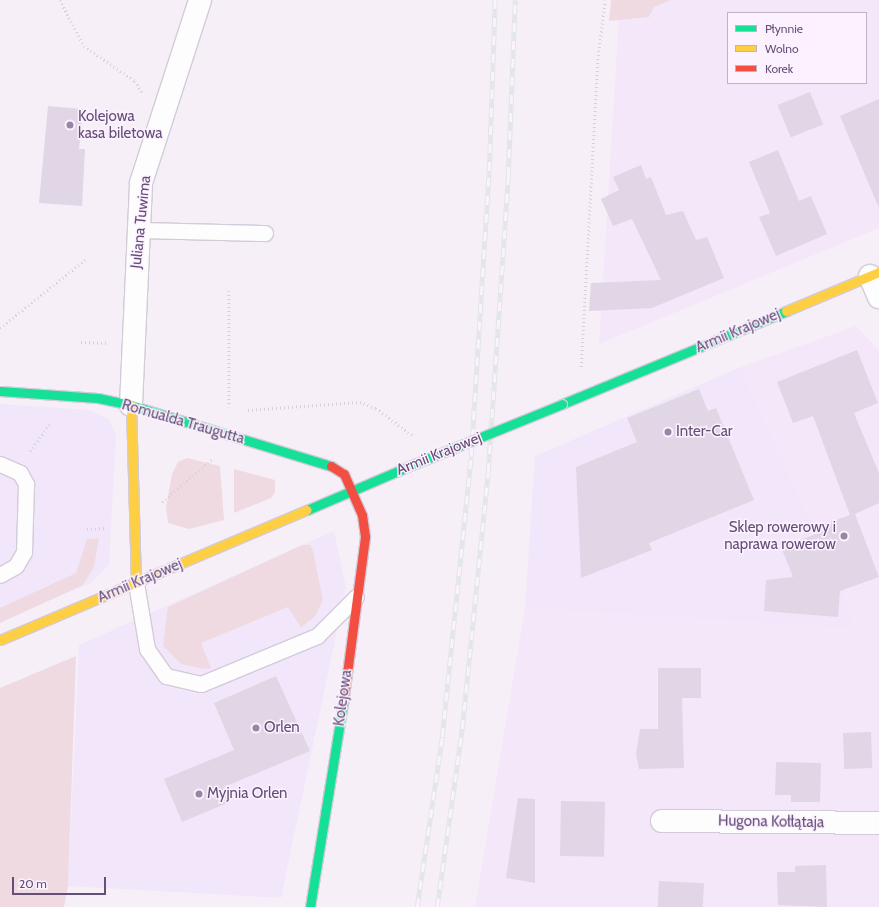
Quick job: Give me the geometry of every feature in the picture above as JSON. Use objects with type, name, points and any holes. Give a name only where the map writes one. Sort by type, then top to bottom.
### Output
[{"type":"street","name":"Juliana Tuwima","points":[[131,405],[141,183],[200,0]]},
{"type":"street","points":[[874,274],[879,297]]},
{"type":"street","name":"Armii Krajowej","points":[[0,640],[136,583],[352,489],[562,404],[874,274]]},
{"type":"street","name":"Romualda Traugutta","points":[[0,391],[98,398],[131,405],[335,467],[352,489]]},
{"type":"street","points":[[131,405],[136,583]]},
{"type":"street","name":"Kolejowa","points":[[310,907],[333,777],[365,537],[362,515],[352,489]]},
{"type":"street","name":"Hugona Kołłątaja","points":[[662,821],[879,823]]},
{"type":"lane","points":[[138,230],[265,233]]},
{"type":"lane","points":[[0,464],[16,470],[26,484],[24,552],[16,566],[0,575]]},
{"type":"lane","points":[[136,583],[147,649],[166,676],[201,684],[317,636],[346,610],[357,595]]},
{"type":"path","points":[[60,0],[84,46],[134,81],[162,120]]},
{"type":"path","points":[[574,372],[581,369],[598,64],[605,0]]},
{"type":"path","points":[[0,328],[85,260]]},
{"type":"path","points":[[229,291],[229,412]]},
{"type":"path","points":[[244,410],[360,402],[376,408],[416,438]]},
{"type":"path","points":[[224,412],[237,411]]},
{"type":"path","points":[[16,470],[53,419]]},
{"type":"path","points":[[159,505],[215,456]]},
{"type":"shaded area","points":[[611,0],[671,0],[654,7],[649,17],[609,21]]},
{"type":"shaded area","points":[[620,0],[879,0],[879,228],[599,344]]},
{"type":"shaded area","points":[[856,326],[879,350],[879,907],[475,907],[525,608],[853,629],[851,610],[741,367]]},
{"type":"shaded area","points":[[741,367],[851,610],[853,629],[525,608],[535,456]]},
{"type":"shaded area","points":[[0,404],[89,410],[109,419],[116,436],[109,565],[91,583],[0,621]]},
{"type":"shaded area","points":[[187,458],[220,466],[224,520],[189,529],[168,523],[166,507],[172,474],[178,462]]},
{"type":"shaded area","points":[[234,469],[275,480],[275,493],[271,498],[234,513]]},
{"type":"shaded area","points":[[334,531],[346,587],[281,898],[68,886],[79,645]]},
{"type":"shaded area","points":[[99,538],[94,567],[83,585],[0,623],[0,608],[76,573],[87,539]]},
{"type":"shaded area","points":[[302,545],[310,545],[313,551],[323,600],[315,616],[301,628],[288,607],[201,643],[211,668],[204,669],[181,664],[163,646],[168,607]]},
{"type":"shaded area","points":[[76,656],[68,886],[64,907],[0,907],[0,688]]},
{"type":"building","points":[[810,92],[823,124],[791,138],[778,105]]},
{"type":"building","points":[[879,99],[879,208],[840,116]]},
{"type":"building","points":[[48,106],[83,109],[79,149],[85,149],[82,206],[39,203]]},
{"type":"building","points":[[778,150],[799,201],[811,196],[827,234],[776,256],[759,217],[770,213],[749,162]]},
{"type":"building","points":[[641,165],[646,179],[651,177],[666,215],[683,211],[696,240],[707,237],[724,278],[652,308],[589,311],[591,283],[661,280],[632,219],[613,226],[601,199],[619,190],[613,177]]},
{"type":"building","points":[[857,350],[878,403],[854,413],[879,473],[879,503],[855,514],[879,577],[840,591],[838,617],[764,611],[766,580],[793,577],[781,547],[824,531],[822,525],[850,515],[813,416],[793,423],[777,382]]},
{"type":"building","points":[[699,389],[708,411],[716,408],[754,500],[649,543],[652,550],[581,578],[576,467],[637,442],[627,418]]},
{"type":"building","points":[[658,668],[701,668],[701,698],[682,698],[684,768],[639,769],[636,754],[640,729],[658,729]]},
{"type":"building","points":[[276,676],[310,751],[224,787],[230,802],[182,822],[164,779],[234,750],[214,703]]},
{"type":"building","points":[[871,732],[872,768],[844,769],[843,733]]},
{"type":"building","points":[[776,762],[821,763],[820,802],[791,802],[791,795],[775,795]]},
{"type":"building","points":[[518,798],[535,799],[535,883],[506,878]]},
{"type":"building","points":[[561,801],[605,802],[604,857],[560,856]]},
{"type":"building","points":[[826,865],[827,907],[778,905],[777,872],[795,872],[795,866]]},
{"type":"building","points":[[659,881],[704,883],[703,907],[658,907]]},
{"type":"railway","points":[[417,907],[442,737],[471,456],[489,171],[495,0]]},
{"type":"railway","points":[[437,907],[462,729],[488,472],[508,176],[515,0]]},
{"type":"traffic: fast","points":[[562,404],[786,311]]},
{"type":"traffic: fast","points":[[0,391],[98,398],[131,405],[331,466]]},
{"type":"traffic: fast","points":[[412,465],[562,404]]},
{"type":"traffic: fast","points":[[307,510],[412,465]]},
{"type":"traffic: fast","points":[[310,907],[343,703]]},
{"type":"traffic: slow","points":[[786,311],[879,272]]},
{"type":"traffic: slow","points":[[131,405],[136,583]]},
{"type":"traffic: slow","points":[[0,640],[307,510]]},
{"type":"traffic: jam","points":[[331,466],[344,474],[362,515],[365,537],[343,703]]},
{"type":"place","name":"Kolejowa kasa biletowa","points":[[70,125]]},
{"type":"place","name":"Inter-Car","points":[[668,432]]},
{"type":"place","name":"Sklep rowerowy i naprawa rowerow","points":[[844,536]]},
{"type":"place","name":"Orlen","points":[[256,728]]},
{"type":"place","name":"Myjnia Orlen","points":[[199,794]]}]
